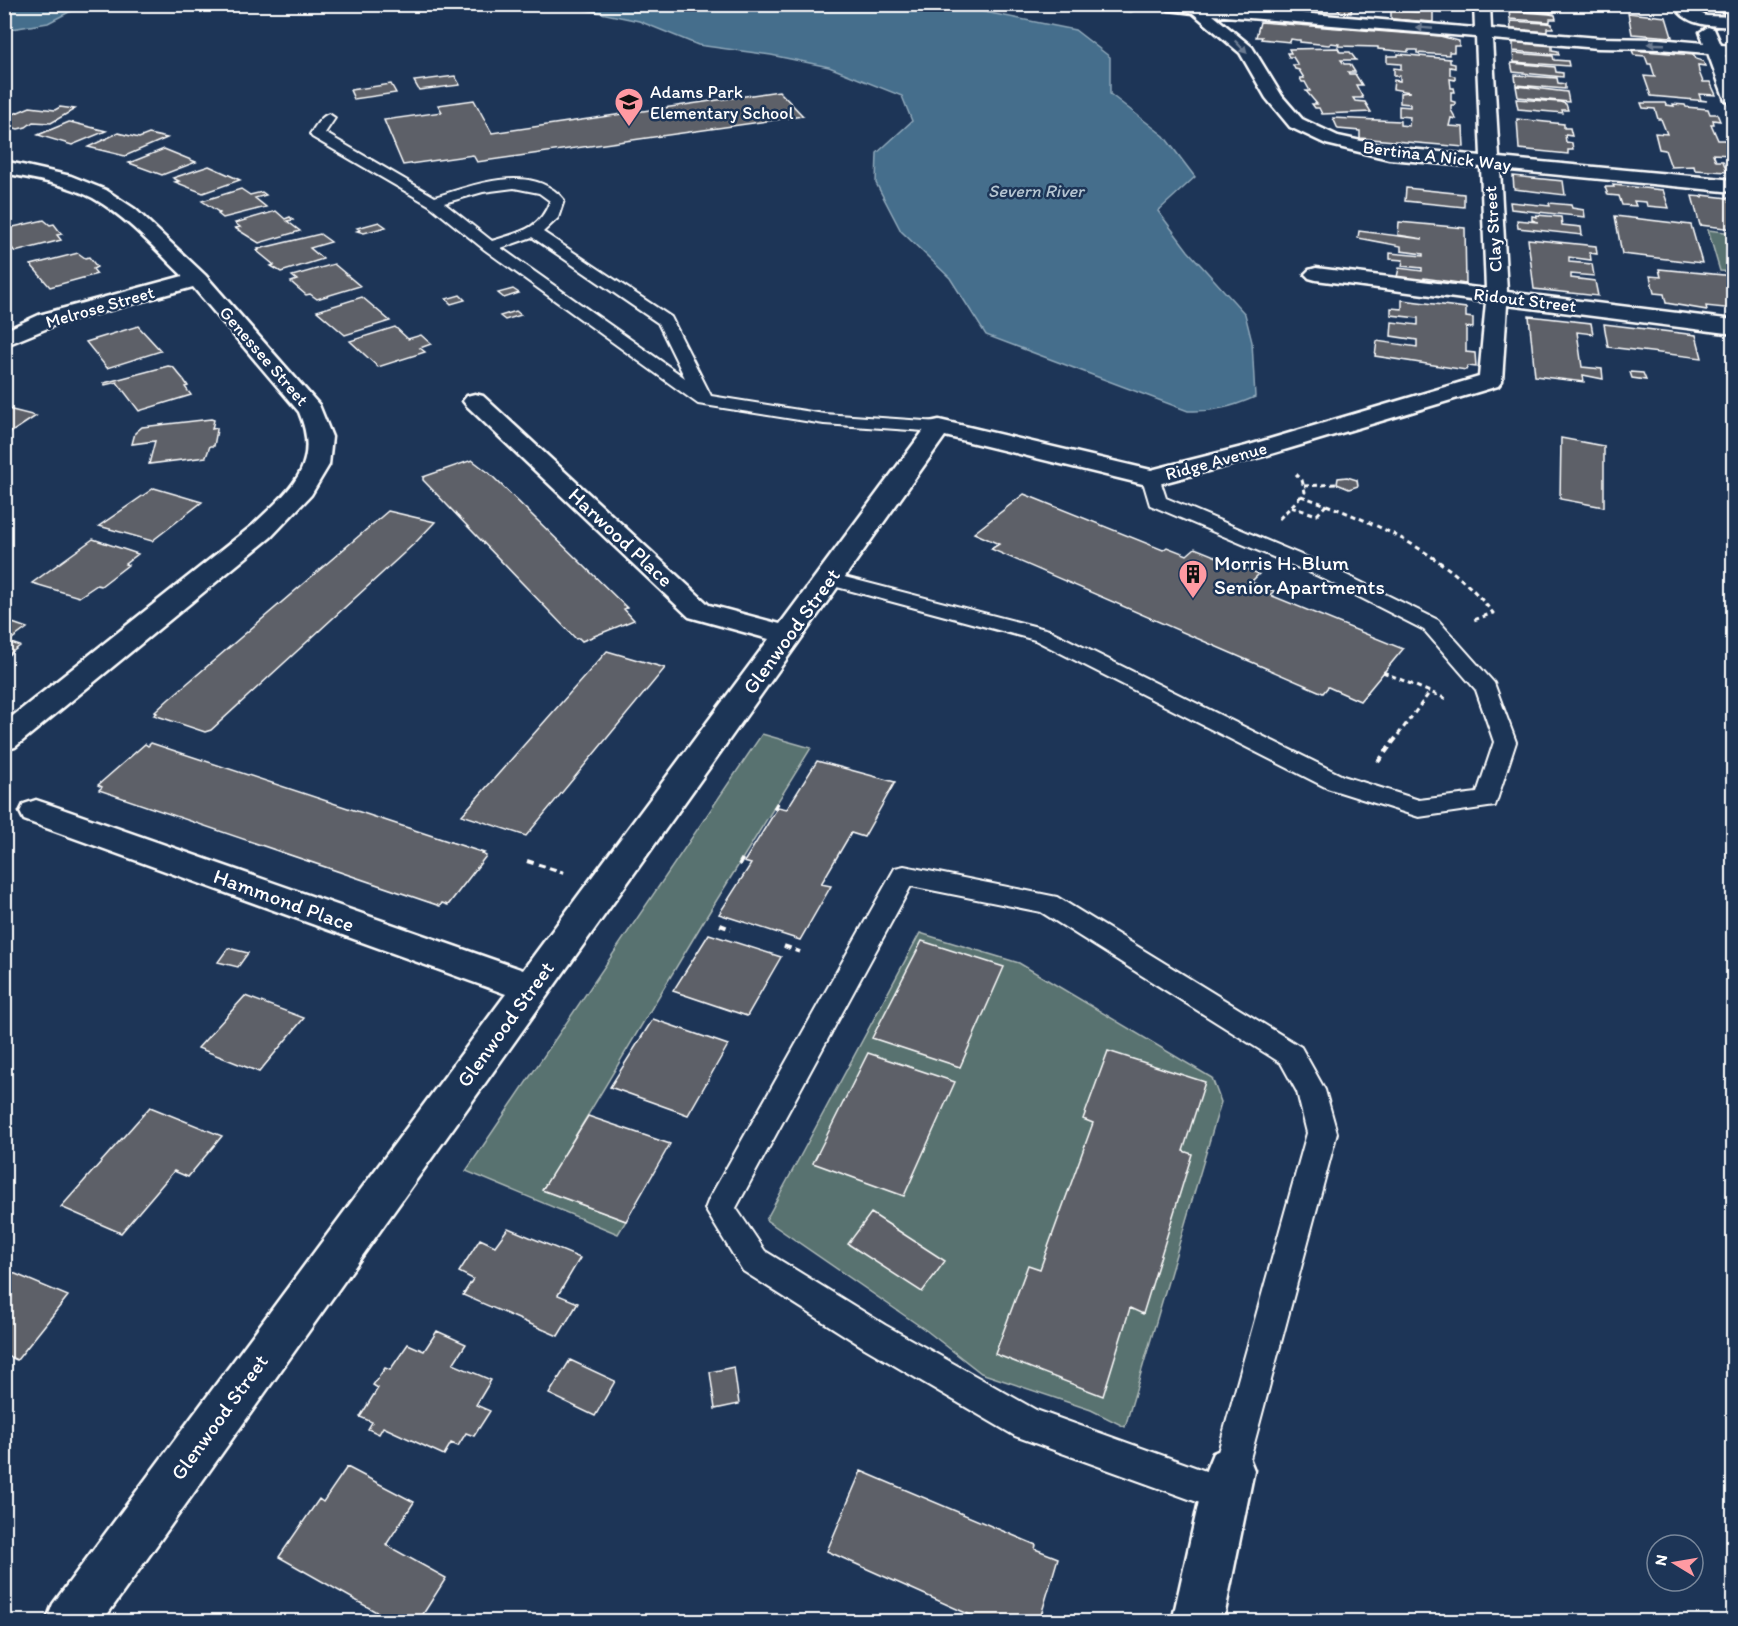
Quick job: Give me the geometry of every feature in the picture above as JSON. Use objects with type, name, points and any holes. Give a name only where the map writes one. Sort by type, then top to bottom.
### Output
[{"type":"street","name":"Clay Street","points":[[1482,4],[1497,297],[1490,381]]},
{"type":"street","points":[[1174,7],[1598,43],[1658,44],[1734,51]]},
{"type":"street","name":"Bertina A Nick Way","points":[[1197,9],[1246,50],[1275,98],[1296,123],[1332,141],[1389,153],[1734,186]]},
{"type":"street","points":[[1733,20],[1703,20],[1734,100]]},
{"type":"street","name":"Genessee Street","points":[[4,167],[64,180],[99,194],[128,213],[198,279],[310,410],[320,437],[316,467],[296,498],[262,531],[4,740]]},
{"type":"street","name":"Ridout Street","points":[[1316,274],[1734,327]]},
{"type":"street","name":"Melrose Street","points":[[4,339],[47,320],[198,279]]},
{"type":"street","name":"Ridge Avenue","points":[[939,427],[1151,478],[1255,451],[1490,381]]},
{"type":"street","name":"Harwood Place","points":[[475,401],[699,611],[788,635]]},
{"type":"street","name":"Glenwood Street","points":[[70,1622],[939,427]]},
{"type":"street","name":"Hammond Place","points":[[36,812],[531,988]]},
{"type":"street","points":[[1197,1622],[1228,1482]]},
{"type":"lane","points":[[329,118],[317,134],[434,202],[490,247],[704,400],[824,419],[939,427]]},
{"type":"lane","points":[[434,202],[490,184],[518,184],[546,189],[557,200],[551,218],[534,232],[490,247]]},
{"type":"lane","points":[[534,232],[665,320],[704,400]]},
{"type":"lane","points":[[829,579],[1042,635],[1335,782],[1419,809],[1487,800],[1505,742],[1486,688],[1431,626],[1325,572],[1157,501],[1151,478]]},
{"type":"lane","points":[[904,875],[1048,904],[1291,1055],[1311,1090],[1322,1133],[1228,1482],[1027,1424],[874,1336],[754,1261],[720,1209],[904,875]]},
{"type":"path","points":[[1276,523],[1305,492],[1302,480],[1291,468]]},
{"type":"path","points":[[1304,486],[1337,484]]},
{"type":"path","points":[[1301,496],[1346,511],[1405,542],[1459,577],[1493,613],[1462,624]]},
{"type":"path","points":[[1291,507],[1317,515],[1327,504]]},
{"type":"path","points":[[1383,672],[1460,704]]},
{"type":"path","points":[[1374,767],[1430,692]]},
{"type":"path","points":[[774,809],[779,801]]},
{"type":"path","points":[[739,865],[744,856]]},
{"type":"path","points":[[527,861],[571,876]]},
{"type":"path","points":[[720,925],[731,929]]},
{"type":"path","points":[[784,946],[800,952]]},
{"type":"green space","points":[[1059,5],[1148,5],[1131,12]]},
{"type":"green space","points":[[1708,230],[1733,233],[1733,272],[1720,271]]},
{"type":"green space","points":[[762,734],[811,748],[705,919],[543,1190],[626,1221],[618,1234],[466,1171]]},
{"type":"green space","points":[[920,933],[1019,963],[1212,1078],[1221,1102],[1125,1427],[1091,1410],[981,1373],[927,1331],[766,1220]]},
{"type":"water","points":[[5,4],[96,5],[69,12],[48,23],[5,30]]},
{"type":"water","name":"Severn River","points":[[563,5],[950,5],[1075,30],[1110,57],[1110,94],[1164,136],[1195,177],[1158,211],[1188,251],[1245,314],[1252,342],[1255,397],[1222,408],[1188,411],[986,335],[950,278],[901,231],[876,183],[877,153],[912,121],[902,96],[829,67],[771,55],[698,45],[639,21]]},
{"type":"building","points":[[1329,4],[1352,6],[1351,13],[1338,11],[1340,6]]},
{"type":"building","points":[[1397,4],[1442,5],[1442,12],[1433,11],[1433,22],[1391,19],[1391,10],[1418,12],[1418,10],[1397,9]]},
{"type":"building","points":[[1507,4],[1553,5],[1554,13],[1508,9]]},
{"type":"building","points":[[1509,11],[1555,15],[1556,19],[1550,19],[1550,22],[1510,19]]},
{"type":"building","points":[[1628,13],[1666,17],[1672,37],[1632,34]]},
{"type":"building","points":[[1510,21],[1546,23],[1552,24],[1553,28],[1547,28],[1547,32],[1511,29]]},
{"type":"building","points":[[1260,22],[1440,36],[1459,41],[1459,46],[1454,46],[1454,52],[1449,52],[1449,55],[1417,53],[1417,50],[1408,50],[1408,52],[1378,49],[1378,47],[1338,46],[1339,44],[1300,42],[1300,40],[1291,39],[1290,42],[1261,39],[1262,37],[1256,37]]},
{"type":"building","points":[[1513,42],[1552,45],[1552,50],[1558,51],[1559,55],[1513,51]]},
{"type":"building","points":[[1338,48],[1340,52],[1350,52],[1356,60],[1341,60],[1344,64],[1350,64],[1355,72],[1348,72],[1349,74],[1355,74],[1362,85],[1356,85],[1363,98],[1353,98],[1355,101],[1365,102],[1371,112],[1322,114],[1319,108],[1315,108],[1312,104],[1317,104],[1306,91],[1310,91],[1300,78],[1304,78],[1293,65],[1298,65],[1287,53],[1291,53],[1289,49]]},
{"type":"building","points":[[1632,50],[1694,55],[1696,59],[1703,61],[1705,66],[1698,65],[1703,82],[1710,82],[1716,95],[1699,94],[1701,100],[1707,101],[1651,96],[1644,76],[1655,77],[1651,64],[1648,64],[1645,56],[1634,55]]},
{"type":"building","points":[[1513,53],[1553,56],[1554,60],[1568,61],[1569,66],[1514,62]]},
{"type":"building","points":[[1398,54],[1450,59],[1450,63],[1455,64],[1455,68],[1450,67],[1450,75],[1455,76],[1455,80],[1450,79],[1451,88],[1454,88],[1455,92],[1451,92],[1451,101],[1455,102],[1455,105],[1451,105],[1451,110],[1456,119],[1451,118],[1449,126],[1463,127],[1464,147],[1360,138],[1360,131],[1338,129],[1333,118],[1400,121],[1400,125],[1409,126],[1410,117],[1399,116],[1399,106],[1410,107],[1410,104],[1400,103],[1400,93],[1410,92],[1393,89],[1394,80],[1400,81],[1400,76],[1394,76],[1394,68],[1401,69],[1401,64],[1387,63],[1387,56],[1398,56]]},
{"type":"building","points":[[1511,63],[1555,67],[1556,72],[1563,73],[1563,77],[1513,72]]},
{"type":"building","points":[[1515,75],[1557,78],[1558,83],[1565,84],[1565,89],[1516,85]]},
{"type":"building","points":[[455,76],[460,85],[419,90],[414,81]]},
{"type":"building","points":[[391,84],[396,93],[354,99],[350,90]]},
{"type":"building","points":[[1516,86],[1567,92],[1569,102],[1518,97]]},
{"type":"building","name":"Adams Park Elementary School","points":[[779,91],[803,116],[477,162],[473,155],[403,165],[384,120],[442,112],[438,105],[474,100],[492,133]]},
{"type":"building","points":[[1516,99],[1560,102],[1566,104],[1568,110],[1562,110],[1563,113],[1518,109]]},
{"type":"building","points":[[1641,103],[1685,105],[1708,109],[1710,114],[1717,114],[1720,121],[1713,120],[1714,124],[1711,124],[1718,140],[1725,140],[1732,155],[1713,154],[1716,161],[1723,161],[1727,172],[1695,170],[1694,166],[1671,167],[1665,150],[1659,149],[1655,133],[1667,134],[1661,119],[1658,119],[1655,109],[1643,108]]},
{"type":"building","points":[[30,107],[55,110],[60,107],[75,109],[51,123],[33,122],[18,129],[4,125],[4,118]]},
{"type":"building","points":[[1517,119],[1564,124],[1564,128],[1570,128],[1572,136],[1565,135],[1566,142],[1572,143],[1573,150],[1568,150],[1568,154],[1519,149]]},
{"type":"building","points":[[69,122],[106,131],[72,145],[38,135]]},
{"type":"building","points":[[118,133],[139,138],[149,134],[167,138],[125,156],[88,147]]},
{"type":"building","points":[[164,149],[196,162],[162,175],[129,163]]},
{"type":"building","points":[[209,166],[240,180],[203,193],[175,182],[179,181],[173,178]]},
{"type":"building","points":[[1513,176],[1563,181],[1565,195],[1514,189]]},
{"type":"building","points":[[1613,185],[1663,190],[1669,208],[1647,206],[1646,202],[1634,201],[1636,206],[1622,205],[1619,196],[1608,195],[1605,187],[1614,187]]},
{"type":"building","points":[[1406,188],[1464,194],[1464,207],[1405,201]]},
{"type":"building","points":[[241,189],[250,195],[262,192],[266,195],[255,198],[266,207],[223,218],[218,214],[220,213],[202,201]]},
{"type":"building","points":[[1702,195],[1728,198],[1729,201],[1734,202],[1734,229],[1700,225],[1692,196],[1703,197]]},
{"type":"building","points":[[1510,202],[1550,206],[1549,203],[1571,205],[1572,208],[1584,210],[1585,217],[1511,209]]},
{"type":"building","points":[[276,211],[285,219],[290,217],[293,220],[287,221],[300,231],[259,243],[235,228],[240,227],[235,223]]},
{"type":"building","points":[[1536,215],[1561,217],[1562,225],[1581,227],[1582,235],[1518,228],[1517,220],[1538,222],[1532,220],[1532,216],[1537,217]]},
{"type":"building","points":[[1615,216],[1691,225],[1702,263],[1622,254]]},
{"type":"building","points":[[44,220],[50,225],[54,224],[62,234],[57,235],[61,240],[15,252],[4,238],[4,229]]},
{"type":"building","points":[[379,222],[386,227],[364,233],[357,231],[360,230],[357,228]]},
{"type":"building","points":[[1399,222],[1465,228],[1466,284],[1397,277],[1399,268],[1422,271],[1422,268],[1402,266],[1403,260],[1390,259],[1390,253],[1423,256],[1423,254],[1401,251],[1401,246],[1358,238],[1359,231],[1423,239],[1398,235]]},
{"type":"building","points":[[320,234],[331,242],[310,248],[323,259],[281,272],[271,266],[274,265],[257,251],[258,249]]},
{"type":"building","points":[[1528,239],[1596,246],[1597,254],[1590,253],[1591,260],[1569,257],[1569,262],[1592,264],[1594,276],[1571,274],[1571,278],[1595,281],[1598,296],[1534,289]]},
{"type":"building","points":[[78,253],[85,258],[89,257],[97,267],[93,269],[97,274],[50,287],[31,265]]},
{"type":"building","points":[[334,264],[360,286],[317,299],[310,294],[306,295],[291,282],[297,280],[292,276]]},
{"type":"building","points":[[1659,269],[1734,276],[1734,309],[1706,306],[1707,310],[1666,303],[1664,294],[1654,293],[1650,276],[1661,277]]},
{"type":"building","points":[[513,289],[519,293],[504,298],[498,293]]},
{"type":"building","points":[[460,295],[465,300],[451,304],[446,299]]},
{"type":"building","points":[[362,297],[390,321],[345,335],[317,311]]},
{"type":"building","points":[[1402,300],[1466,308],[1466,317],[1473,318],[1473,328],[1466,327],[1466,352],[1475,353],[1476,367],[1468,366],[1466,370],[1375,356],[1377,341],[1417,347],[1417,340],[1391,336],[1392,322],[1418,325],[1418,318],[1391,315],[1391,308],[1402,309]]},
{"type":"building","points":[[516,311],[521,315],[505,320],[500,316]]},
{"type":"building","points":[[1529,316],[1591,323],[1593,334],[1577,332],[1582,367],[1602,369],[1603,379],[1583,375],[1584,382],[1535,376]]},
{"type":"building","points":[[1604,324],[1696,335],[1702,358],[1608,347]]},
{"type":"building","points":[[138,326],[161,351],[107,368],[86,342]]},
{"type":"building","points":[[395,327],[408,339],[421,335],[431,344],[420,348],[425,352],[378,367],[350,341]]},
{"type":"building","points":[[168,366],[173,367],[184,380],[188,386],[185,387],[191,395],[139,411],[117,382],[105,385],[104,383]]},
{"type":"building","points":[[1630,372],[1643,373],[1646,380],[1632,378]]},
{"type":"building","points":[[4,408],[36,416],[4,437]]},
{"type":"building","points":[[214,420],[212,429],[217,428],[217,430],[214,446],[210,446],[206,457],[149,464],[155,441],[132,444],[135,433],[142,427]]},
{"type":"building","points":[[1561,438],[1604,446],[1604,507],[1560,499]]},
{"type":"building","points":[[472,460],[489,473],[624,605],[627,608],[624,609],[634,620],[582,641],[579,638],[576,639],[423,480],[423,477]]},
{"type":"building","points":[[1347,477],[1357,480],[1358,486],[1349,489],[1337,484],[1338,478]]},
{"type":"building","points":[[154,488],[202,502],[152,541],[99,526]]},
{"type":"building","name":"Morris H. Blum Senior Apartments","points":[[1024,494],[1163,550],[1167,547],[1187,555],[1195,548],[1259,574],[1251,582],[1274,591],[1270,595],[1403,649],[1360,701],[1328,687],[1323,693],[991,549],[999,544],[974,533]]},
{"type":"building","points":[[388,511],[435,522],[211,730],[205,732],[154,715],[169,699]]},
{"type":"building","points":[[93,539],[138,554],[101,586],[97,585],[79,597],[32,583]]},
{"type":"building","points":[[4,620],[27,628],[8,642],[20,646],[4,658]]},
{"type":"building","points":[[607,651],[665,668],[526,836],[462,815]]},
{"type":"building","points":[[151,743],[484,853],[482,854],[486,856],[448,905],[442,903],[440,906],[99,790],[102,787],[98,785],[145,744],[148,746]]},
{"type":"building","points":[[817,761],[895,782],[864,837],[851,833],[821,884],[831,886],[800,940],[719,914],[751,864],[744,862],[778,807],[787,809]]},
{"type":"building","points":[[709,934],[781,957],[747,1016],[673,991]]},
{"type":"building","points":[[922,941],[1004,967],[960,1067],[872,1038]]},
{"type":"building","points":[[228,948],[248,953],[238,967],[218,962]]},
{"type":"building","points":[[245,996],[304,1018],[259,1072],[198,1048]]},
{"type":"building","points":[[653,1019],[728,1045],[688,1115],[610,1087]]},
{"type":"building","points":[[1108,1051],[1205,1082],[1183,1151],[1192,1154],[1143,1314],[1130,1308],[1103,1396],[995,1354],[1028,1265],[1040,1269],[1093,1123],[1083,1119]]},
{"type":"building","points":[[868,1053],[955,1082],[904,1196],[813,1163]]},
{"type":"building","points":[[150,1107],[222,1136],[188,1177],[174,1171],[121,1233],[61,1207]]},
{"type":"building","points":[[588,1116],[670,1144],[626,1221],[542,1190]]},
{"type":"building","points":[[871,1213],[945,1261],[922,1292],[848,1244]]},
{"type":"building","points":[[508,1228],[580,1258],[558,1295],[578,1303],[558,1336],[463,1295],[473,1279],[459,1272],[480,1239],[495,1246]]},
{"type":"building","points":[[6,1270],[68,1296],[17,1360],[10,1357],[4,1363],[4,1273]]},
{"type":"building","points":[[437,1331],[466,1344],[453,1364],[491,1380],[476,1405],[490,1411],[474,1436],[466,1433],[458,1446],[451,1443],[444,1455],[383,1427],[379,1434],[368,1429],[372,1422],[360,1417],[378,1388],[373,1385],[385,1368],[390,1370],[408,1344],[424,1351]]},
{"type":"building","points":[[570,1360],[615,1381],[595,1416],[549,1394]]},
{"type":"building","points":[[734,1367],[739,1404],[715,1409],[710,1372]]},
{"type":"building","points":[[347,1467],[414,1502],[386,1545],[446,1578],[418,1622],[394,1622],[279,1557],[319,1499],[323,1502]]},
{"type":"building","points":[[861,1471],[1036,1545],[1035,1549],[1058,1558],[1039,1622],[986,1622],[827,1551]]},
{"type":"place","name":"Adams Park Elementary School","points":[[629,128]]},
{"type":"place","name":"Morris H. Blum Senior Apartments","points":[[1193,600]]}]
